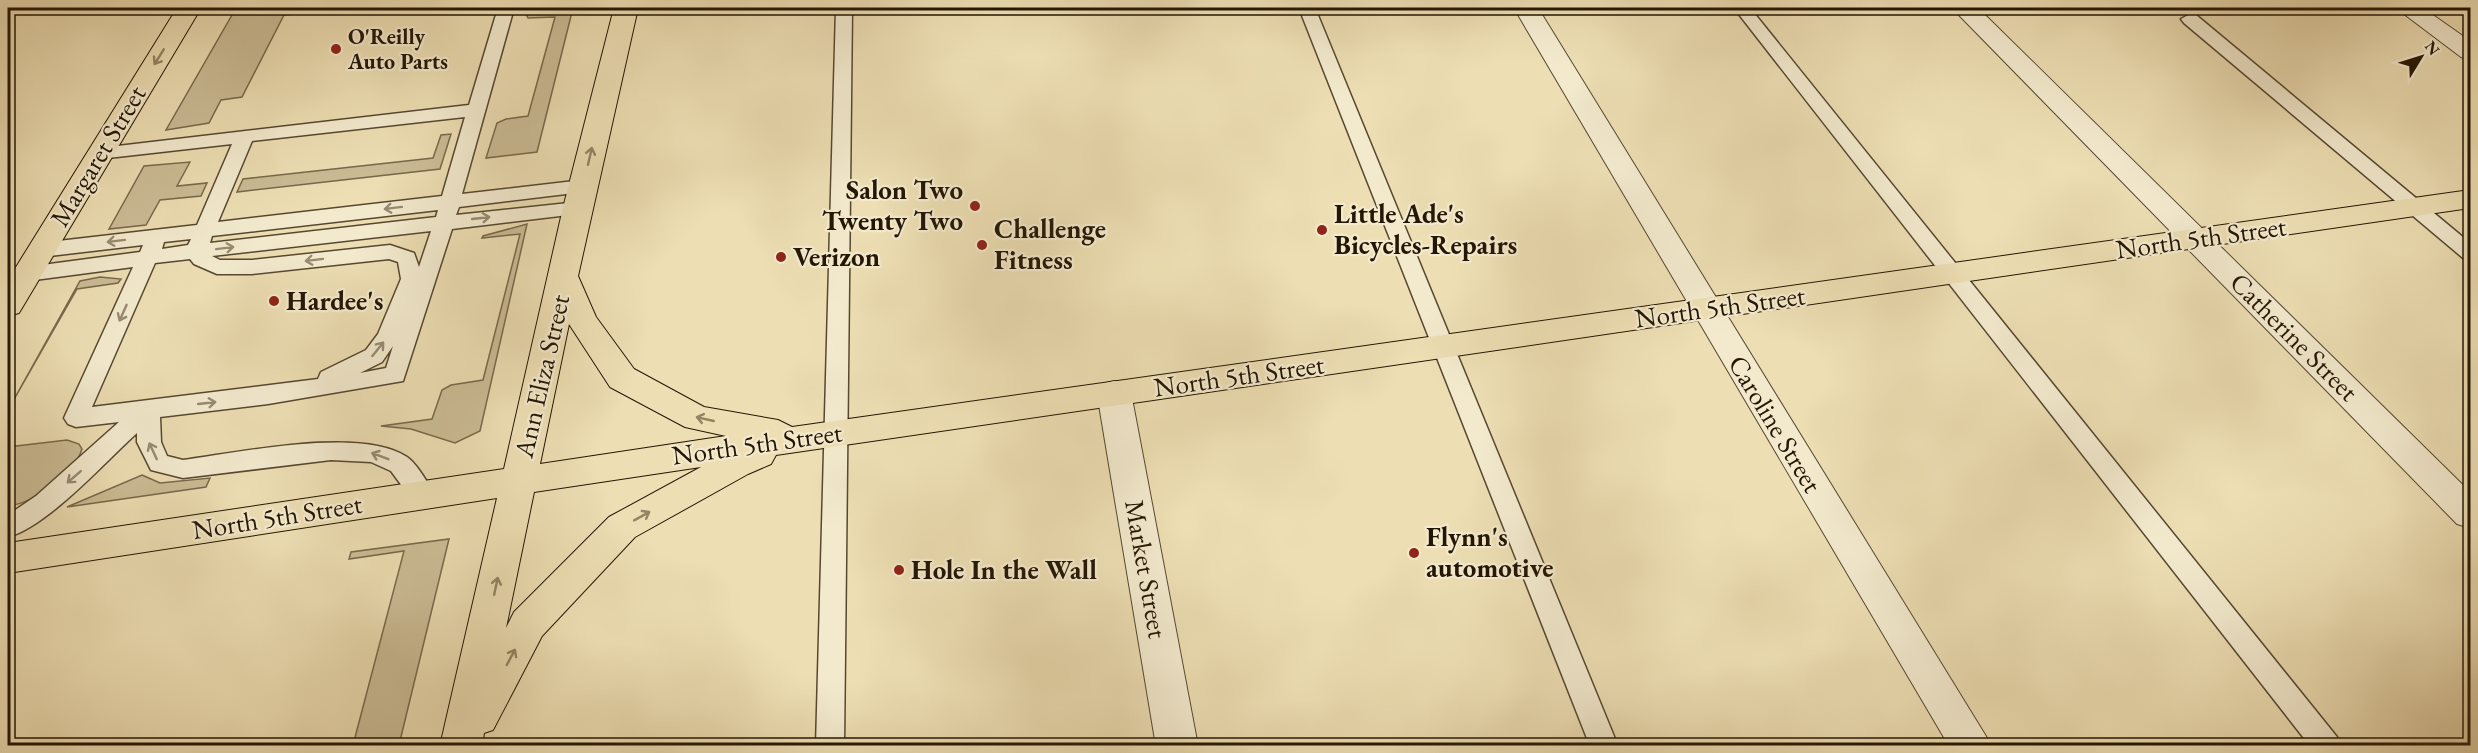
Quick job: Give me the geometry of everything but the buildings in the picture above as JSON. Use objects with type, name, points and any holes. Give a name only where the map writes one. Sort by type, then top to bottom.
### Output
[{"type":"main road","name":"Margaret Street","points":[[8,305],[189,8]]},
{"type":"main road","name":"Ann Eliza Street","points":[[462,746],[581,197],[626,8]]},
{"type":"main road","name":"North 5th Street","points":[[8,558],[820,435],[2470,199]]},
{"type":"main road","points":[[564,278],[582,320],[622,378],[697,418],[820,435]]},
{"type":"main road","points":[[462,746],[528,624],[622,527],[736,464],[820,435]]},
{"type":"street","name":"Caroline Street","points":[[1526,8],[1706,310],[1972,746]]},
{"type":"street","name":"Catherine Street","points":[[1964,8],[2470,514]]},
{"type":"street","points":[[2408,8],[2470,52]]},
{"type":"street","name":"Market Street","points":[[1114,393],[1177,746]]},
{"type":"lane","points":[[157,236],[76,418],[268,396],[395,375],[451,201],[506,8]]},
{"type":"lane","points":[[830,746],[820,435],[844,8]]},
{"type":"lane","points":[[1307,8],[1446,347],[1604,746]]},
{"type":"lane","points":[[1742,8],[2327,746]]},
{"type":"lane","points":[[2190,19],[2470,253]]},
{"type":"lane","points":[[99,153],[476,110]]},
{"type":"lane","points":[[196,251],[245,136]]},
{"type":"lane","points":[[41,250],[451,201],[581,197]]},
{"type":"lane","points":[[27,274],[196,251],[444,223],[581,197]]},
{"type":"lane","points":[[196,251],[201,259],[217,267],[260,266],[390,252],[407,258],[412,279],[388,337],[374,356],[338,375],[268,396]]},
{"type":"lane","points":[[148,409],[149,442],[159,463],[183,469],[331,451],[373,453],[399,464],[422,494]]},
{"type":"lane","points":[[8,527],[45,503],[148,409]]},
{"type":"shaded area","points":[[236,8],[360,8],[284,15],[242,97],[221,100],[209,123],[166,130]]},
{"type":"shaded area","points":[[573,8],[537,152],[486,158],[497,123],[506,119],[528,116],[555,17],[528,18],[526,14]]},
{"type":"shaded area","points":[[451,134],[440,169],[237,192],[243,179],[433,158],[441,135]]},
{"type":"shaded area","points":[[190,162],[177,186],[207,183],[201,196],[160,200],[146,225],[109,229],[144,166]]},
{"type":"shaded area","points":[[527,224],[480,431],[455,443],[411,429],[381,426],[432,419],[442,390],[451,385],[483,380],[520,234],[482,238]]},
{"type":"shaded area","points":[[100,277],[121,279],[118,283],[77,289],[8,410],[80,281]]},
{"type":"shaded area","points":[[67,440],[79,444],[82,449],[70,469],[40,494],[8,506],[8,447]]},
{"type":"shaded area","points":[[142,475],[160,483],[210,478],[206,487],[67,507]]},
{"type":"shaded area","points":[[449,539],[399,745],[353,745],[404,551],[349,559],[351,552]]},
{"type":"place","name":"O'Reilly Auto Parts","points":[[336,49]]},
{"type":"place","name":"Salon Two Twenty Two","points":[[975,206]]},
{"type":"place","name":"Little Ade's Bicycles-Repairs","points":[[1322,230]]},
{"type":"place","name":"Challenge Fitness","points":[[982,245]]},
{"type":"place","name":"Verizon","points":[[781,257]]},
{"type":"place","name":"Hardee's","points":[[274,301]]},
{"type":"place","name":"Flynn's automotive","points":[[1414,553]]},
{"type":"place","name":"Hole In the Wall","points":[[899,570]]}]
